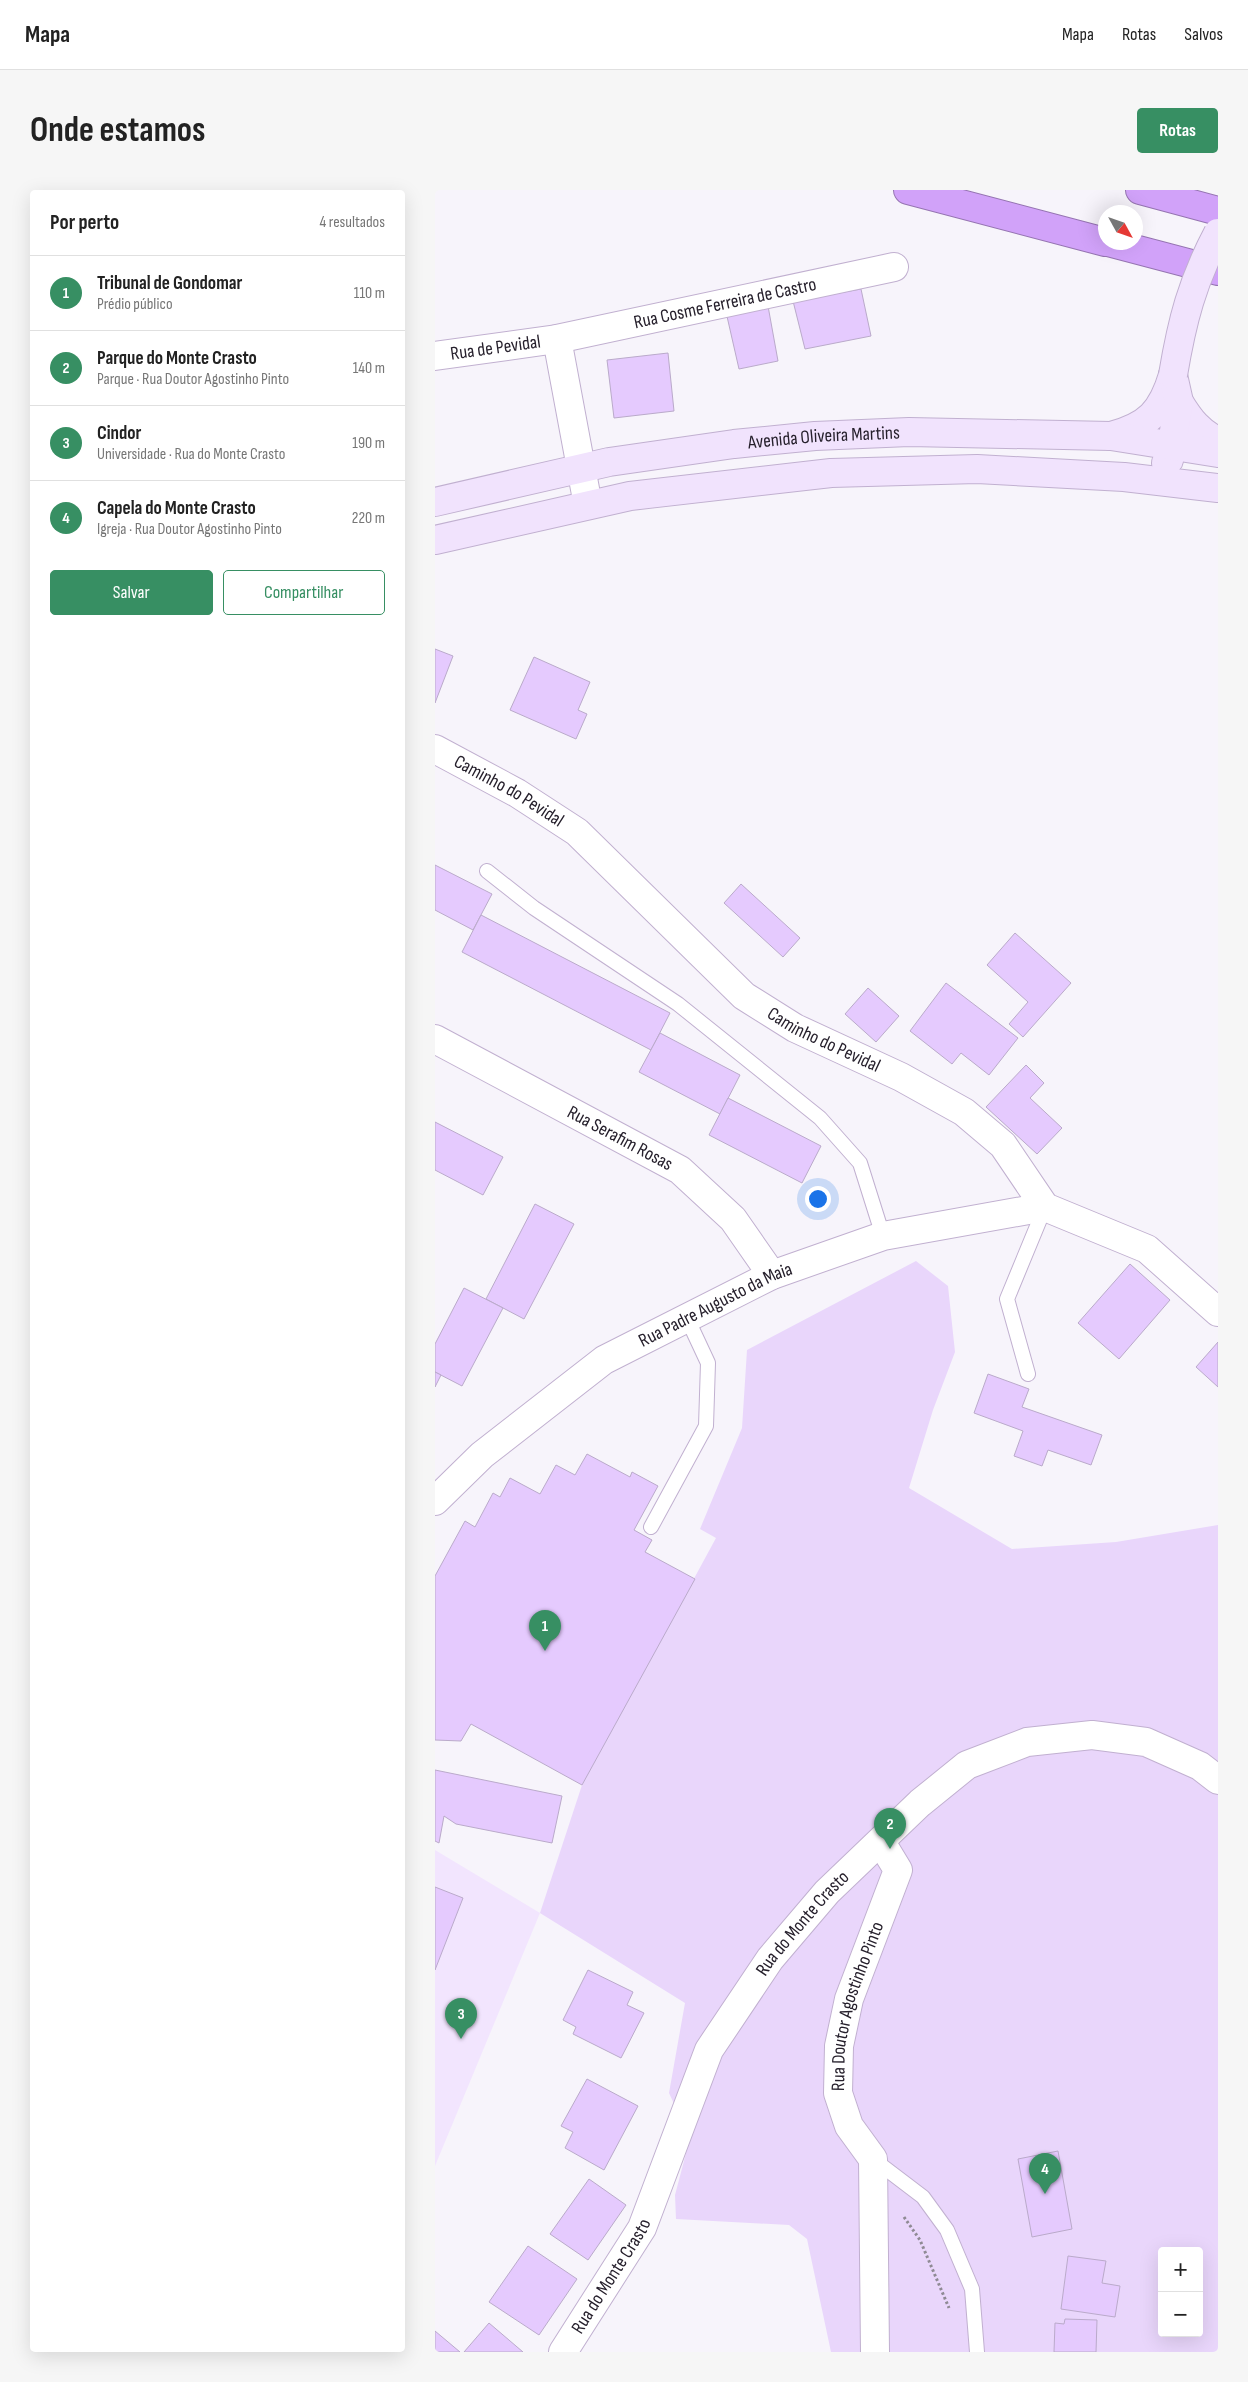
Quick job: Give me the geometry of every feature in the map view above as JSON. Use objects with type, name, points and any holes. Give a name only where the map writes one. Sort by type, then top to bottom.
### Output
[{"type":"highway","points":[[908,190],[1098,240]]},
{"type":"highway","points":[[1140,190],[1218,211]]},
{"type":"highway","points":[[1138,250],[1218,271]]},
{"type":"main road","points":[[1111,436],[1140,425],[1157,411],[1166,399],[1173,375],[1186,308],[1199,272],[1218,233]]},
{"type":"main road","points":[[1173,375],[1179,402],[1190,420],[1203,434],[1218,441]]},
{"type":"main road","points":[[1058,474],[1094,460],[1156,467],[1165,465],[1169,460],[1179,402]]},
{"type":"main road","name":"Avenida Oliveira Martins","points":[[435,502],[609,462],[734,444],[815,436],[919,432],[1111,436],[1218,453]]},
{"type":"main road","name":"Avenida Oliveira Martins","points":[[435,540],[629,496],[831,473],[977,469],[1163,481],[1218,488]]},
{"type":"street","name":"Rua Cosme Ferreira de Castro","points":[[557,339],[893,267]]},
{"type":"street","name":"Rua de Pevidal","points":[[435,356],[557,339]]},
{"type":"street","points":[[557,339],[588,505]]},
{"type":"street","name":"Caminho do Pevidal","points":[[435,749],[517,793],[577,832],[744,996],[795,1028],[901,1076],[964,1112],[1003,1145],[1045,1206]]},
{"type":"street","name":"Rua Serafim Rosas","points":[[435,1039],[680,1170],[733,1219],[772,1276]]},
{"type":"street","points":[[1045,1206],[1147,1249],[1218,1312]]},
{"type":"street","name":"Rua Padre Augusto da Maia","points":[[435,1501],[482,1454],[604,1360],[772,1276],[883,1236],[1045,1206]]},
{"type":"street","name":"Rua do Monte Crasto","points":[[563,2352],[642,2228],[709,2050],[770,1958],[827,1892],[920,1803],[967,1765],[1027,1742],[1092,1734],[1146,1742],[1200,1766],[1218,1780]]},
{"type":"street","name":"Rua Doutor Agostinho Pinto","points":[[873,2159],[849,2126],[839,2093],[839,2046],[849,1999],[898,1870],[881,1842]]},
{"type":"street","points":[[873,2159],[875,2352]]},
{"type":"lane","points":[[487,871],[534,908],[678,1004],[820,1118],[860,1162],[883,1236]]},
{"type":"lane","points":[[1028,1374],[1007,1299],[1045,1206]]},
{"type":"lane","points":[[651,1527],[706,1426],[708,1363],[687,1318]]},
{"type":"lane","points":[[873,2159],[923,2197],[947,2230],[962,2261],[972,2290],[977,2352]]},
{"type":"path","points":[[874,2199],[892,2198],[920,2240],[955,2321],[974,2320]]},
{"type":"shaded area","points":[[916,1261],[948,1286],[955,1352],[933,1410],[909,1488],[1012,1549],[1116,1542],[1218,1525],[1218,2352],[831,2352],[807,2239],[789,2225],[676,2219],[675,2195],[690,2138],[669,2093],[685,2003],[540,1913],[582,1785],[716,1538],[700,1529],[742,1428],[747,1350]]},
{"type":"shaded area","points":[[435,1850],[540,1913],[435,2166]]},
{"type":"building","points":[[861,289],[871,336],[805,349],[793,301]]},
{"type":"building","points":[[768,306],[778,361],[739,369],[726,312]]},
{"type":"building","points":[[668,353],[674,411],[614,418],[607,360]]},
{"type":"building","points":[[435,649],[453,656],[435,703]]},
{"type":"building","points":[[534,657],[590,682],[578,710],[587,714],[576,739],[510,710]]},
{"type":"building","points":[[435,865],[492,894],[473,930],[435,910]]},
{"type":"building","points":[[741,884],[800,938],[783,957],[724,903]]},
{"type":"building","points":[[481,915],[670,1013],[651,1050],[462,952]]},
{"type":"building","points":[[1015,933],[1071,983],[1023,1037],[1009,1024],[1028,1002],[987,965]]},
{"type":"building","points":[[946,983],[1018,1038],[989,1075],[961,1053],[952,1064],[910,1031]]},
{"type":"building","points":[[868,988],[899,1016],[876,1042],[845,1014]]},
{"type":"building","points":[[660,1033],[740,1075],[720,1114],[639,1072]]},
{"type":"building","points":[[1026,1065],[1044,1083],[1030,1098],[1062,1128],[1037,1154],[986,1107]]},
{"type":"building","points":[[728,1098],[821,1146],[802,1183],[709,1135]]},
{"type":"building","points":[[435,1122],[503,1157],[483,1195],[435,1170]]},
{"type":"building","points":[[535,1204],[574,1224],[524,1319],[486,1299]]},
{"type":"building","points":[[1130,1264],[1170,1300],[1119,1359],[1078,1323]]},
{"type":"building","points":[[464,1288],[503,1308],[462,1386],[435,1372],[435,1344]]},
{"type":"building","points":[[1218,1342],[1218,1387],[1196,1367]]},
{"type":"building","points":[[435,1372],[441,1375],[435,1387]]},
{"type":"building","points":[[988,1374],[1029,1389],[1022,1407],[1102,1435],[1091,1465],[1048,1450],[1042,1466],[1014,1456],[1023,1431],[974,1413]]},
{"type":"building","points":[[587,1454],[630,1477],[632,1472],[658,1486],[634,1530],[652,1540],[645,1552],[695,1579],[582,1785],[471,1724],[461,1741],[435,1740],[435,1576],[465,1521],[475,1527],[493,1493],[500,1497],[510,1478],[540,1494],[556,1465],[575,1475]]},
{"type":"building","points":[[435,1770],[562,1796],[552,1843],[456,1824],[444,1816],[439,1843],[435,1841]]},
{"type":"building","points":[[435,1887],[463,1898],[435,1970]]},
{"type":"building","points":[[588,1970],[633,1992],[627,2005],[644,2013],[621,2058],[573,2034],[576,2027],[563,2020]]},
{"type":"building","points":[[587,2079],[638,2106],[604,2170],[565,2148],[573,2132],[561,2126]]},
{"type":"building","points":[[1058,2151],[1072,2229],[1032,2237],[1018,2159]]},
{"type":"building","points":[[589,2179],[626,2205],[588,2260],[550,2234]]},
{"type":"building","points":[[528,2246],[577,2279],[539,2335],[489,2302]]},
{"type":"building","points":[[1068,2256],[1106,2261],[1102,2283],[1120,2286],[1115,2317],[1061,2309]]},
{"type":"building","points":[[1065,2319],[1097,2320],[1096,2352],[1054,2352],[1055,2323],[1064,2324]]},
{"type":"building","points":[[489,2323],[523,2352],[464,2352]]},
{"type":"building","points":[[435,2331],[460,2352],[435,2352]]},
{"type":"place","name":"Tribunal de Gondomar","points":[[545,1651]]},
{"type":"place","name":"Parque do Monte Crasto","points":[[890,1849]]},
{"type":"place","name":"Cindor","points":[[461,2039]]},
{"type":"place","name":"Capela do Monte Crasto","points":[[1045,2194]]}]
